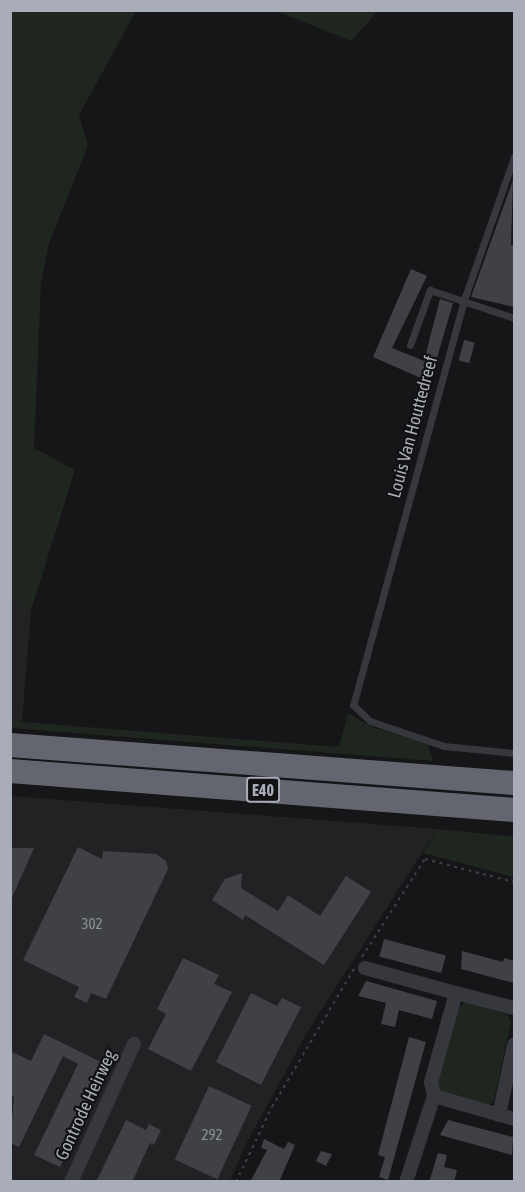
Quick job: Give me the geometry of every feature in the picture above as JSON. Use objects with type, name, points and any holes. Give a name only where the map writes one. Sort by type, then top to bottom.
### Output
[{"type":"highway","name":"E40","points":[[10,745],[514,783]]},
{"type":"highway","name":"E40","points":[[10,771],[514,810]]},
{"type":"street","points":[[365,968],[514,1008]]},
{"type":"street","points":[[406,1182],[434,1096],[431,1082],[456,993]]},
{"type":"street","name":"Gontrode Heirweg","points":[[71,1182],[134,1044]]},
{"type":"street","points":[[499,1115],[514,1045]]},
{"type":"street","points":[[434,1096],[514,1119]]},
{"type":"lane","name":"Louis Van Houttedreef","points":[[514,157],[464,300],[354,710],[370,721],[444,746],[514,753]]},
{"type":"lane","points":[[410,345],[430,290],[514,318]]},
{"type":"path","points":[[236,1182],[250,1148],[313,1034],[425,859],[514,882]]},
{"type":"shaded area","points":[[11,10],[136,11],[79,115],[88,146],[49,243],[41,282],[34,448],[75,470],[31,610],[10,598]]},
{"type":"shaded area","points":[[276,11],[378,11],[351,41]]},
{"type":"shaded area","points":[[10,598],[31,610],[22,722],[11,721]]},
{"type":"shaded area","points":[[348,713],[372,727],[428,744],[433,761],[11,728],[10,721],[339,747]]},
{"type":"shaded area","points":[[11,796],[437,829],[308,1031],[245,1146],[230,1181],[11,1182]]},
{"type":"shaded area","points":[[437,829],[514,837],[514,877],[423,853]]},
{"type":"shaded area","points":[[466,1002],[507,1014],[511,1022],[494,1100],[489,1105],[439,1093],[435,1087],[458,1007]]},
{"type":"building","points":[[513,180],[511,245],[514,245],[514,307],[471,297]]},
{"type":"building","points":[[411,269],[427,276],[392,348],[424,361],[440,299],[453,303],[430,382],[373,357]]},
{"type":"building","points":[[464,340],[475,343],[469,363],[459,360]]},
{"type":"building","points":[[78,847],[102,859],[103,851],[156,854],[166,861],[168,869],[106,999],[91,993],[87,1003],[74,997],[79,987],[23,960]]},
{"type":"building","points":[[10,848],[34,848],[10,902]]},
{"type":"building","points":[[242,873],[241,888],[278,911],[288,895],[320,916],[346,876],[371,892],[324,965],[245,915],[243,920],[212,900],[225,879]]},
{"type":"building","points":[[384,939],[446,956],[441,973],[379,956]]},
{"type":"building","points":[[462,951],[503,962],[504,958],[514,961],[514,983],[461,969]]},
{"type":"building","points":[[183,958],[219,975],[214,984],[232,992],[191,1071],[148,1049],[166,1014],[157,1009]]},
{"type":"building","points":[[366,981],[437,1001],[432,1019],[399,1010],[395,1027],[381,1024],[386,1003],[358,996]]},
{"type":"building","points":[[251,993],[277,1006],[282,998],[301,1007],[261,1085],[216,1062]]},
{"type":"building","points":[[44,1034],[109,1066],[60,1167],[34,1155],[78,1064],[63,1056],[19,1147],[10,1143],[14,1096],[10,1095],[10,1051],[31,1061]]},
{"type":"building","points":[[409,1037],[426,1042],[388,1180],[379,1177],[385,1157],[378,1155]]},
{"type":"building","points":[[209,1086],[252,1106],[217,1179],[175,1159]]},
{"type":"building","points":[[126,1120],[146,1130],[149,1124],[161,1130],[154,1145],[150,1143],[132,1182],[96,1182]]},
{"type":"building","points":[[448,1120],[513,1137],[512,1155],[440,1135]]},
{"type":"building","points":[[264,1139],[284,1149],[288,1142],[295,1145],[279,1182],[250,1182],[267,1150],[261,1148]]},
{"type":"building","points":[[321,1151],[332,1154],[326,1166],[316,1161]]},
{"type":"building","points":[[438,1153],[447,1155],[444,1167],[457,1170],[454,1182],[429,1182]]}]
